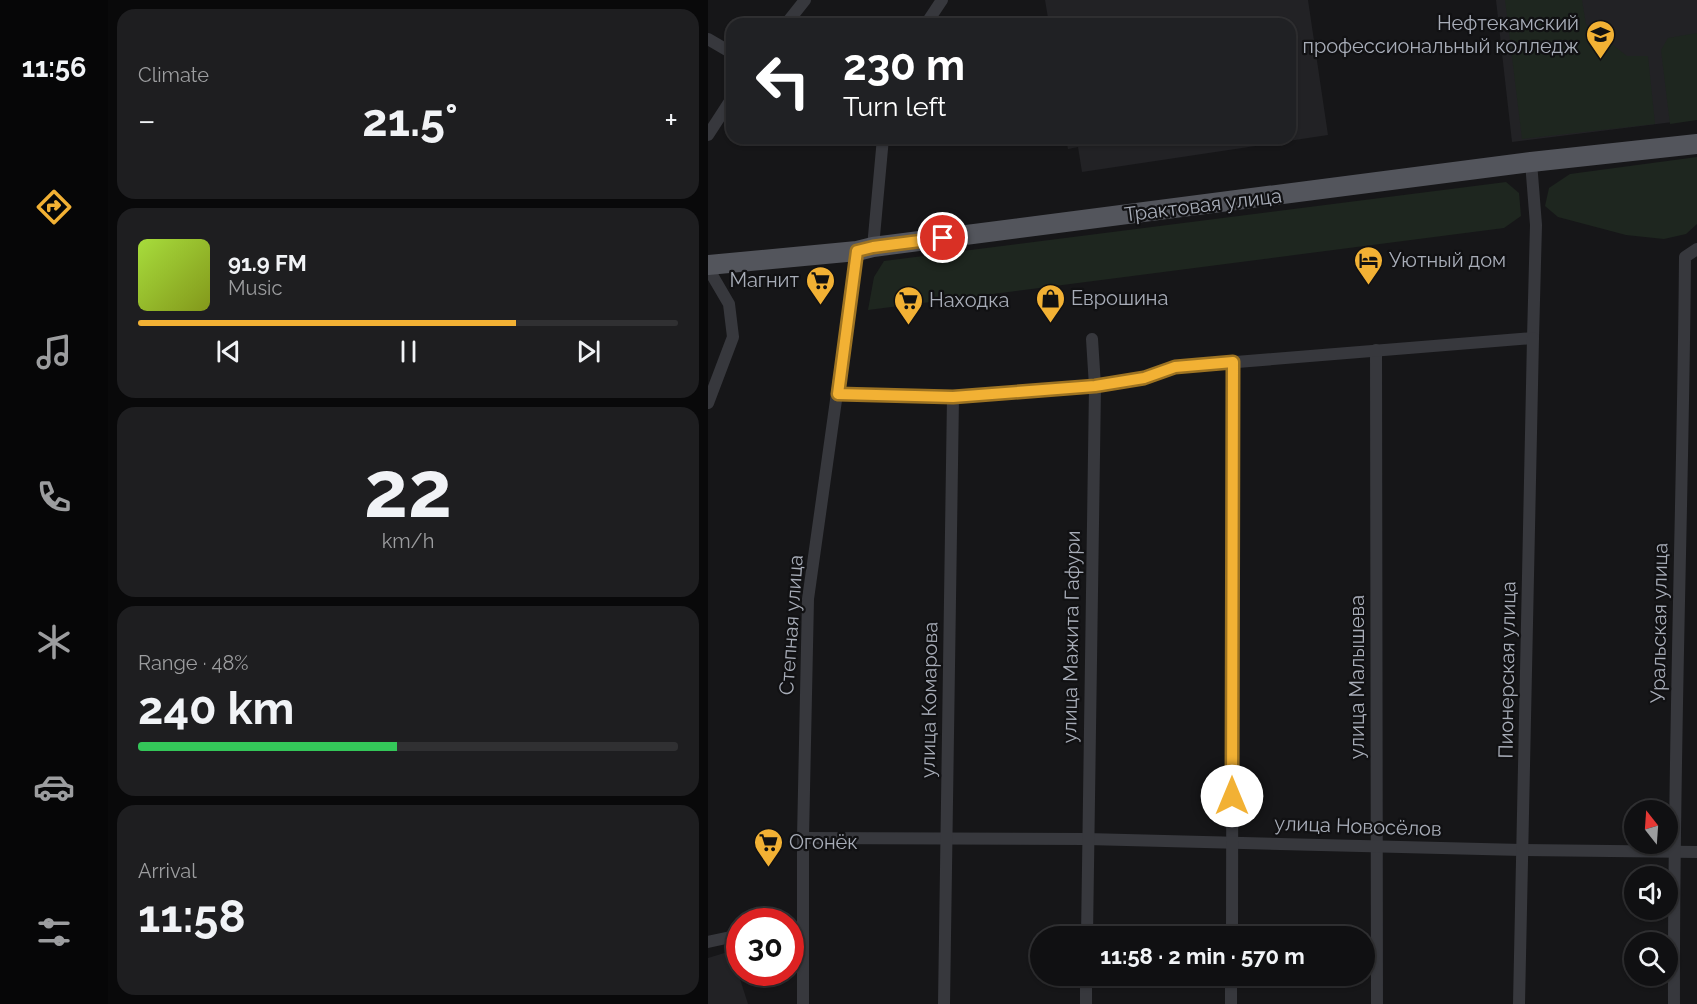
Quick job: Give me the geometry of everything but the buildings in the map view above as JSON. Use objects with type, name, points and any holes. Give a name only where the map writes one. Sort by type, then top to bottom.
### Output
[{"type":"main road","name":"Трактовая улица","points":[[708,267],[865,249],[1531,162],[1697,144]]},
{"type":"street","points":[[791,18],[805,0]]},
{"type":"street","points":[[930,18],[942,0]]},
{"type":"street","points":[[708,39],[726,50]]},
{"type":"street","points":[[708,135],[726,107]]},
{"type":"street","name":"Степная улица","points":[[803,908],[808,599],[838,394],[882,144]]},
{"type":"street","name":"Пионерская улица","points":[[1519,1004],[1536,225],[1531,162]]},
{"type":"street","name":"Уральская улица","points":[[1674,800],[1685,257],[1697,249]]},
{"type":"street","points":[[708,267],[729,304],[733,337],[708,403]]},
{"type":"street","points":[[838,394],[953,397],[1095,386],[1144,378],[1175,367],[1533,338]]},
{"type":"street","name":"улица Мажита Гафури","points":[[1087,926],[1095,386],[1092,339]]},
{"type":"street","name":"улица Малышева","points":[[1376,350],[1377,1004]]},
{"type":"street","points":[[1232,926],[1233,362]]},
{"type":"street","name":"улица Комарова","points":[[944,1004],[953,397]]},
{"type":"street","name":"улица Новосёлов","points":[[803,838],[1087,839],[1624,851]]},
{"type":"street","name":"улица Новосёлов","points":[[1678,852],[1697,852]]},
{"type":"street","name":"Уральская улица","points":[[1673,854],[1674,1004]]},
{"type":"street","points":[[708,942],[726,938]]},
{"type":"street","name":"Степная улица","points":[[803,986],[803,1004]]},
{"type":"street","points":[[1086,986],[1086,1004]]},
{"type":"street","points":[[1231,1004],[1232,986]]},
{"type":"shaded area","points":[[1045,0],[1308,0],[1328,135],[1296,140],[1296,18],[1048,18]]},
{"type":"shaded area","name":"Нефтекамский профессиональный колледж","points":[[1496,0],[1697,0],[1697,119],[1512,142]]},
{"type":"shaded area","name":"Нефтекамский профессиональный колледж","points":[[1505,0],[1582,0],[1586,24],[1627,56],[1648,56],[1655,124],[1522,139]]},
{"type":"shaded area","points":[[1697,33],[1697,120],[1670,124],[1661,50],[1668,38]]},
{"type":"shaded area","points":[[1067,144],[1268,144],[1082,172],[1078,147],[1068,149]]},
{"type":"shaded area","points":[[1697,157],[1697,224],[1686,234],[1664,239],[1626,235],[1558,217],[1545,206],[1549,188],[1570,174]]},
{"type":"shaded area","points":[[1506,182],[1519,193],[1521,216],[1504,228],[868,310],[874,277],[884,261]]},
{"type":"shaded area","points":[[726,953],[726,986],[742,986],[748,1004],[708,1004],[708,958]]},
{"type":"place","name":"Нефтекамский профессиональный колледж","points":[[1600,60]]},
{"type":"place","name":"Уютный дом","points":[[1368,286]]},
{"type":"place","name":"Магнит","points":[[820,306]]},
{"type":"place","name":"Еврошина","points":[[1050,324]]},
{"type":"place","name":"Находка","points":[[908,326]]},
{"type":"place","name":"Огонёк","points":[[768,868]]},
{"type":"route","points":[[943,238],[857,251],[838,394],[953,397],[1095,386],[1144,378],[1175,367],[1233,362],[1232,796]]}]
